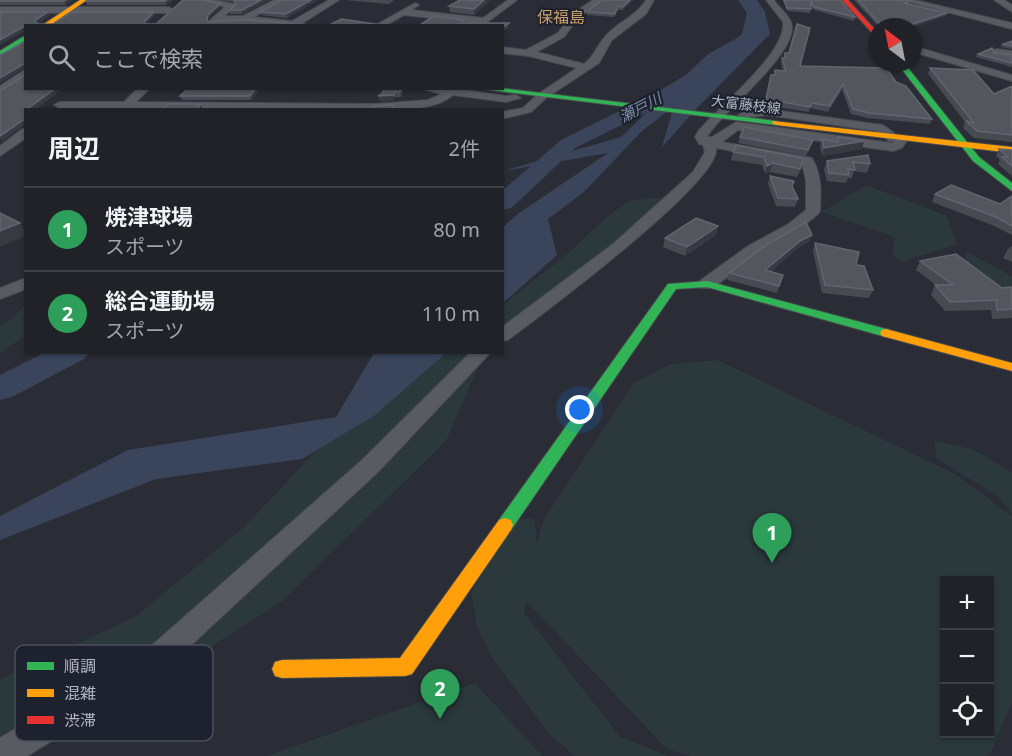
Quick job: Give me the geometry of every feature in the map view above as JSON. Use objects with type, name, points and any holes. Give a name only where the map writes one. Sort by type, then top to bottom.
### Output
[{"type":"street","points":[[47,24],[84,0]]},
{"type":"street","points":[[204,0],[230,4],[212,22]]},
{"type":"street","points":[[244,19],[280,0]]},
{"type":"street","points":[[212,22],[244,19],[294,24],[335,0]]},
{"type":"street","points":[[382,24],[422,0]]},
{"type":"street","points":[[404,12],[485,21],[513,0]]},
{"type":"street","points":[[528,53],[561,35],[576,15],[598,0]]},
{"type":"street","points":[[504,116],[527,110],[595,62],[608,38],[643,12],[650,0]]},
{"type":"street","points":[[707,284],[754,249],[813,212],[809,185],[814,164],[709,142],[701,137],[712,116],[775,57],[786,39],[789,27],[770,0]]},
{"type":"street","points":[[845,0],[868,26]]},
{"type":"street","points":[[905,0],[1012,26]]},
{"type":"street","points":[[998,0],[1012,9]]},
{"type":"street","points":[[0,10],[172,7],[160,18]]},
{"type":"street","points":[[0,54],[24,39]]},
{"type":"street","points":[[504,50],[528,53],[585,67]]},
{"type":"street","points":[[996,52],[1000,50],[1012,54]]},
{"type":"street","points":[[922,52],[1012,78]]},
{"type":"street","points":[[0,59],[24,59]]},
{"type":"street","points":[[907,72],[984,168],[1012,188]]},
{"type":"street","points":[[0,91],[24,73]]},
{"type":"street","points":[[437,90],[519,93],[504,86]]},
{"type":"street","points":[[128,105],[143,90]]},
{"type":"street","name":"大富藤枝線","points":[[492,90],[712,116],[894,141],[1012,150]]},
{"type":"street","points":[[57,107],[263,104],[416,105],[437,101],[450,92]]},
{"type":"street","points":[[57,107],[73,94]]},
{"type":"street","points":[[744,115],[767,112],[879,128],[894,141]]},
{"type":"street","points":[[709,142],[718,139],[736,126],[894,141]]},
{"type":"street","points":[[0,152],[24,134]]},
{"type":"street","points":[[865,156],[884,154],[894,141]]},
{"type":"street","points":[[504,334],[618,247],[698,175],[709,159],[711,152],[709,142]]},
{"type":"street","points":[[0,294],[24,284]]},
{"type":"street","points":[[282,669],[405,667],[672,286],[707,284],[1012,367]]},
{"type":"street","points":[[172,645],[370,466],[480,354]]},
{"type":"street","points":[[0,755],[23,741]]},
{"type":"shaded area","points":[[866,185],[947,216],[957,244],[901,262],[892,254],[895,237],[822,212]]},
{"type":"shaded area","points":[[663,197],[666,200],[504,340],[504,304],[565,256],[628,201]]},
{"type":"shaded area","points":[[966,251],[1012,276],[1012,293],[968,285]]},
{"type":"shaded area","points":[[24,305],[24,337],[0,353],[0,325],[12,319]]},
{"type":"shaded area","points":[[440,354],[489,354],[481,360],[446,441],[282,601],[213,645],[74,645],[135,617],[243,528],[316,451]]},
{"type":"shaded area","points":[[718,360],[955,474],[1012,516],[1012,702],[990,754],[985,756],[691,756],[667,749],[526,601],[524,613],[620,737],[669,756],[575,756],[550,735],[491,656],[478,629],[471,593],[514,520],[534,518],[537,543],[544,519],[634,383],[670,364]]},
{"type":"shaded area","points":[[934,441],[972,449],[1012,472],[1012,514],[999,497],[937,459]]},
{"type":"shaded area","points":[[15,672],[15,741],[55,741],[31,756],[0,756],[0,679]]},
{"type":"shaded area","points":[[475,683],[542,756],[267,756]]},
{"type":"water","points":[[738,0],[757,0],[765,12],[770,34],[662,147],[674,106],[642,131],[584,192],[548,219],[557,255],[504,302],[504,226],[519,213],[608,153],[504,171],[621,137],[708,54],[746,33],[747,13]]},
{"type":"water","points":[[373,354],[445,354],[375,415],[302,459],[156,479],[0,540],[0,516],[128,450],[336,417]]},
{"type":"building","points":[[0,0],[66,0],[0,1]]},
{"type":"building","points":[[87,0],[167,0],[86,1]]},
{"type":"building","points":[[183,0],[204,0],[220,4],[208,15],[209,22],[244,20],[299,24],[156,24]]},
{"type":"building","points":[[234,0],[261,0],[242,10],[230,10],[235,4]]},
{"type":"building","points":[[282,0],[311,0],[286,14],[260,12]]},
{"type":"building","points":[[460,0],[484,0],[474,9],[449,6]]},
{"type":"building","points":[[602,0],[630,0],[623,7],[618,6],[615,14],[587,12]]},
{"type":"building","points":[[784,0],[840,0],[855,17],[814,7],[811,2],[811,9],[787,8]]},
{"type":"building","points":[[858,0],[905,0],[909,1],[904,3],[947,13],[922,21],[922,18],[874,18]]},
{"type":"building","points":[[0,12],[48,12],[35,20],[37,24],[24,24],[24,27],[0,40]]},
{"type":"building","points":[[71,12],[154,12],[144,22],[146,24],[53,24]]},
{"type":"building","points":[[434,16],[464,20],[460,23],[509,23],[504,27],[504,24],[421,24]]},
{"type":"building","points":[[341,19],[375,24],[332,24]]},
{"type":"building","points":[[797,24],[810,28],[800,66],[868,68],[868,72],[889,72],[896,82],[906,86],[932,119],[869,113],[853,109],[843,84],[830,106],[812,103],[810,107],[766,99],[771,75],[775,75],[775,70],[786,71],[782,58],[785,58],[785,53],[789,53]]},
{"type":"building","points":[[24,42],[24,64],[0,78],[0,55]]},
{"type":"building","points":[[992,48],[994,53],[1012,55],[1012,63],[978,54]]},
{"type":"building","points":[[930,68],[973,70],[994,94],[1012,86],[1012,135],[977,131],[966,121],[974,123]]},
{"type":"building","points":[[24,76],[24,90],[53,90],[28,108],[24,108],[24,119],[0,136],[0,91]]},
{"type":"building","points":[[187,90],[254,90],[250,96],[180,96]]},
{"type":"building","points":[[383,90],[401,90],[394,92],[394,95],[378,96]]},
{"type":"building","points":[[168,104],[201,104],[198,108],[164,108]]},
{"type":"building","points":[[393,105],[393,108],[375,108],[375,106]]},
{"type":"building","points":[[744,127],[813,140],[808,150],[740,137]]},
{"type":"building","points":[[838,137],[864,141],[824,148],[822,139],[838,142]]},
{"type":"building","points":[[736,145],[802,158],[803,161],[800,169],[773,163],[767,166],[764,157],[733,152]]},
{"type":"building","points":[[999,149],[1012,150],[1012,166],[1002,157],[1008,157]]},
{"type":"building","points":[[868,155],[870,164],[853,162],[855,170],[848,169],[849,175],[829,173],[827,161]]},
{"type":"building","points":[[770,176],[794,181],[792,186],[798,199],[778,198]]},
{"type":"building","points":[[951,185],[1000,204],[1012,196],[1012,226],[996,217],[935,194]]},
{"type":"building","points":[[0,213],[20,223],[0,231]]},
{"type":"building","points":[[696,218],[718,226],[687,247],[665,238]]},
{"type":"building","points":[[806,222],[812,235],[800,241],[765,270],[783,275],[779,286],[729,273],[763,247]]},
{"type":"building","points":[[815,243],[859,252],[856,265],[864,266],[873,290],[825,285]]},
{"type":"building","points":[[956,254],[1002,288],[1012,287],[1012,309],[997,310],[996,301],[999,300],[950,302],[935,285],[953,285],[920,261]]},
{"type":"waterway","name":"瀬戸川","points":[[504,201],[568,144],[663,97],[706,72],[740,47],[749,36],[754,23],[755,9],[748,0]]},
{"type":"waterway","name":"瀬戸川","points":[[0,389],[69,354]]},
{"type":"traffic: fast","points":[[0,54],[24,38]]},
{"type":"traffic: fast","points":[[907,72],[976,159],[1012,188]]},
{"type":"traffic: fast","points":[[493,90],[776,123]]},
{"type":"traffic: fast","points":[[505,525],[672,286],[707,284],[886,333]]},
{"type":"traffic: slow","points":[[47,24],[84,0]]},
{"type":"traffic: slow","points":[[776,123],[1012,150]]},
{"type":"traffic: slow","points":[[886,333],[1012,367]]},
{"type":"traffic: slow","points":[[282,669],[405,667],[505,525]]},
{"type":"traffic: jam","points":[[845,0],[868,26]]},
{"type":"place","name":"焼津球場","points":[[772,563]]},
{"type":"place","name":"総合運動場","points":[[440,719]]},
{"type":"district","name":"保福島","points":[[561,17]]}]
